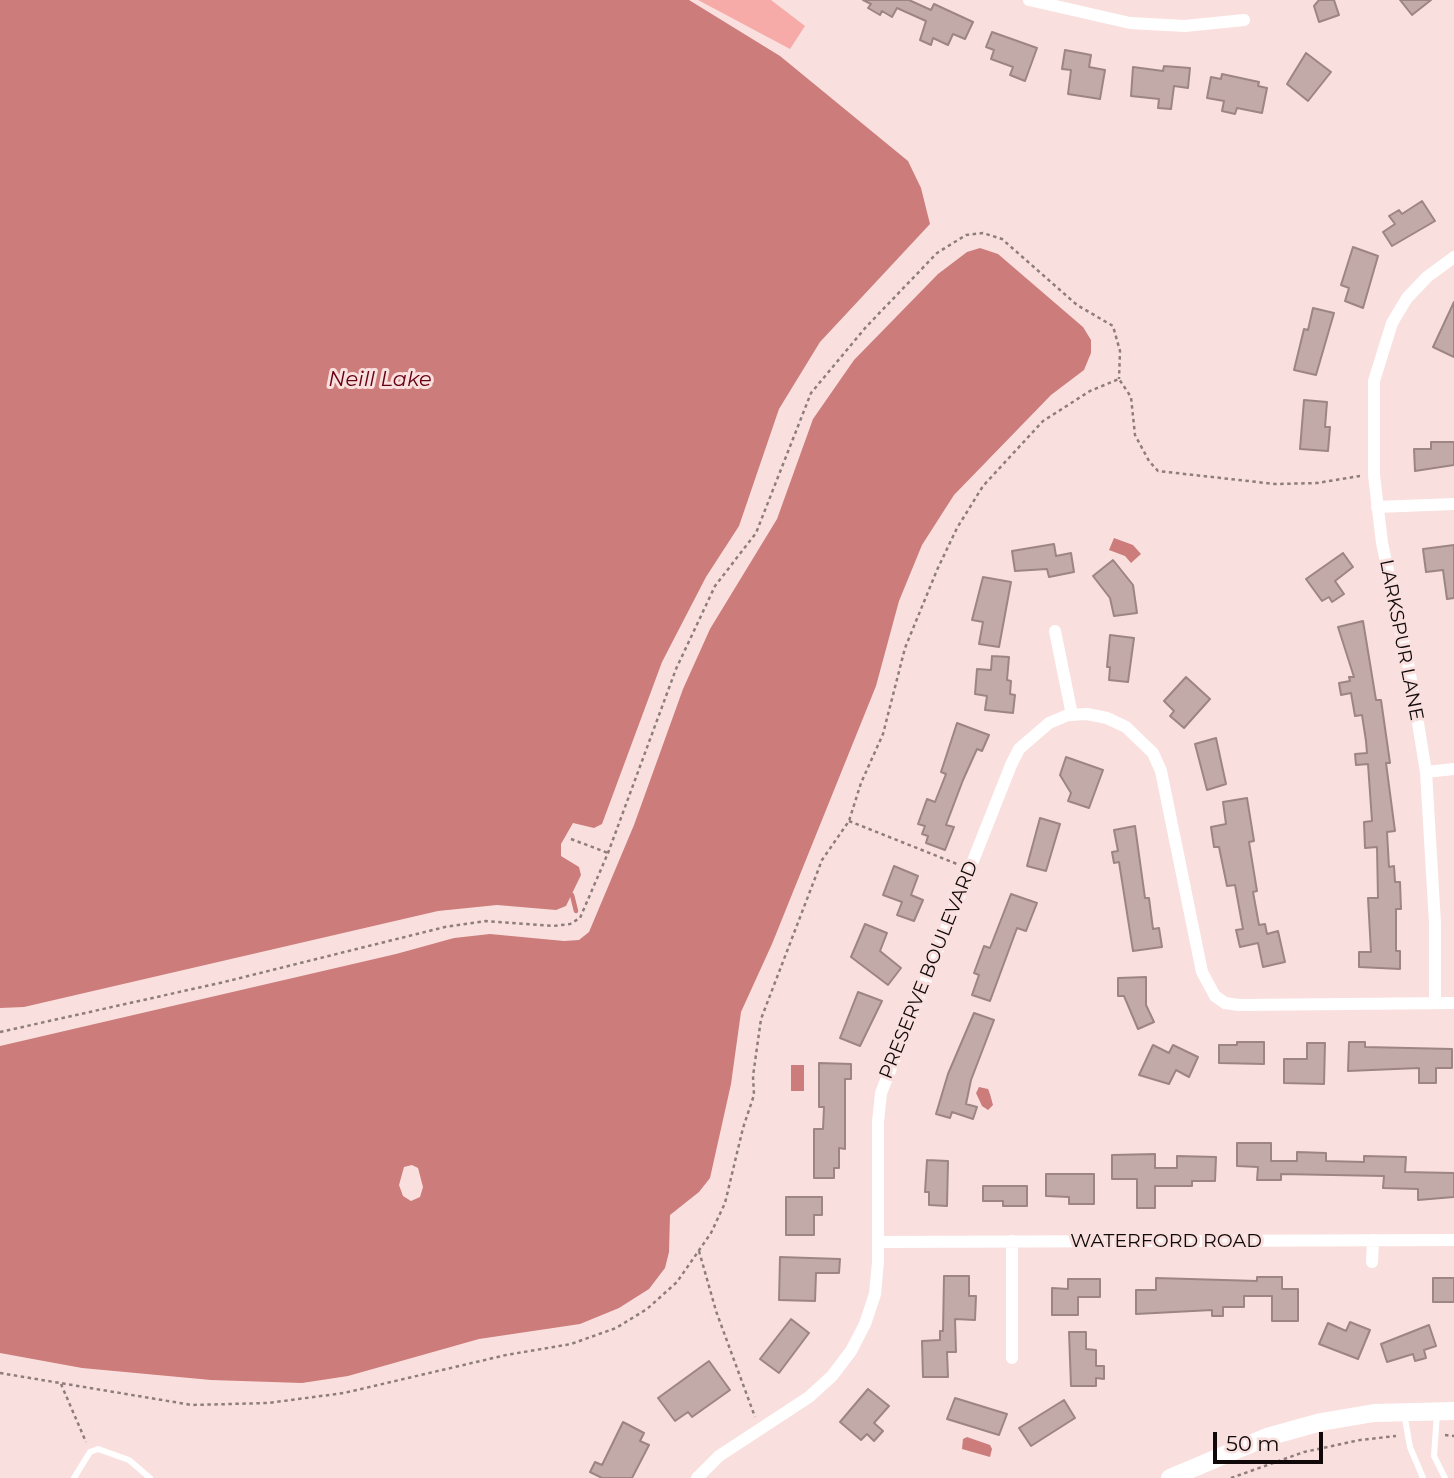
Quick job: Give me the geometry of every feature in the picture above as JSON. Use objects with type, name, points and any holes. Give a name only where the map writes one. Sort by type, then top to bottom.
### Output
[{"type":"street","points":[[1029,0],[1130,23],[1185,26],[1244,20]]},
{"type":"street","name":"LARKSPUR LANE","points":[[1435,1003],[1433,896],[1426,772],[1377,508],[1374,475],[1374,381],[1388,332],[1408,298],[1427,277],[1454,257]]},
{"type":"street","points":[[1377,508],[1454,504]]},
{"type":"street","points":[[1055,631],[1072,715],[1087,714],[1107,718],[1126,727],[1153,753],[1161,771],[1202,989],[1225,1003],[1238,1005],[1454,1003]]},
{"type":"street","name":"PRESERVE BOULEVARD","points":[[696,1478],[719,1456],[808,1397],[832,1376],[851,1351],[875,1294],[878,1242],[878,1118],[881,1093],[969,869],[1020,749],[1049,723],[1072,715]]},
{"type":"street","points":[[1426,772],[1454,769]]},
{"type":"street","points":[[1372,1262],[1373,1240]]},
{"type":"street","name":"WATERFORD ROAD","points":[[878,1242],[1454,1240]]},
{"type":"street","points":[[1012,1241],[1012,1359]]},
{"type":"street","points":[[1170,1478],[1280,1433],[1321,1422],[1404,1412],[1446,1411]]},
{"type":"lane","points":[[1445,1478],[1434,1456],[1435,1435],[1446,1411]]},
{"type":"lane","points":[[1404,1412],[1407,1436],[1423,1478]]},
{"type":"lane","points":[[74,1478],[90,1452],[99,1449],[129,1460],[150,1478]]},
{"type":"path","points":[[0,1032],[237,979],[445,927],[486,921],[553,926],[570,924],[580,918],[608,853],[676,669],[715,586],[756,533],[811,393],[866,327],[937,254],[966,235],[983,233],[1002,239],[1077,305],[1114,326],[1120,351],[1119,379],[1131,397],[1135,435],[1149,461],[1158,471],[1275,484],[1317,483],[1374,475]]},
{"type":"path","points":[[0,1373],[192,1405],[268,1404],[344,1393],[506,1355],[572,1344],[615,1328],[647,1309],[677,1282],[699,1251],[725,1203],[743,1128],[752,1106],[761,1019],[822,860],[849,821],[861,782],[883,734],[905,648],[957,528],[983,486],[1043,421],[1090,391],[1119,379]]},
{"type":"path","points":[[849,821],[969,869]]},
{"type":"path","points":[[571,839],[608,853]]},
{"type":"path","points":[[699,1251],[716,1311],[760,1429]]},
{"type":"path","points":[[61,1384],[90,1452]]},
{"type":"path","points":[[1435,1435],[1454,1436]]},
{"type":"path","points":[[1231,1478],[1304,1452],[1360,1440],[1407,1436]]},
{"type":"shaded area","points":[[698,0],[771,0],[805,26],[790,49]]},
{"type":"water","name":"Neill Lake","points":[[0,0],[689,0],[780,56],[908,161],[921,188],[930,224],[820,342],[779,409],[739,526],[706,577],[662,662],[602,824],[594,828],[573,823],[561,844],[561,856],[579,867],[581,875],[566,906],[556,910],[497,905],[438,911],[24,1007],[0,1008]]},
{"type":"water","points":[[980,248],[998,254],[1083,327],[1091,340],[1091,353],[1084,370],[1051,395],[954,495],[922,545],[899,601],[876,686],[772,944],[741,1012],[731,1084],[710,1178],[699,1192],[670,1215],[669,1252],[665,1268],[649,1289],[619,1308],[580,1324],[479,1339],[348,1376],[302,1383],[211,1380],[82,1368],[0,1353],[0,1046],[396,954],[454,938],[490,934],[564,941],[579,940],[589,932],[634,825],[683,689],[710,629],[777,519],[813,419],[854,360],[938,274],[967,252]],"holes":[[[412,1165],[418,1168],[423,1187],[420,1197],[411,1201],[403,1196],[399,1185],[404,1167]]]},
{"type":"water","points":[[1114,538],[1133,545],[1141,554],[1131,563],[1125,556],[1109,550]]},
{"type":"water","points":[[791,1065],[804,1065],[804,1091],[791,1091]]},
{"type":"water","points":[[979,1087],[988,1089],[990,1094],[993,1105],[988,1110],[982,1106],[976,1093]]},
{"type":"water","points":[[967,1437],[990,1445],[990,1457],[962,1449],[963,1439]]},
{"type":"building","points":[[863,0],[909,0],[931,10],[934,4],[973,22],[965,39],[953,34],[948,45],[933,38],[931,45],[920,40],[926,21],[897,8],[892,17],[882,11],[880,15],[868,8],[871,4]]},
{"type":"building","points":[[1319,0],[1334,0],[1339,15],[1319,22],[1314,6]]},
{"type":"building","points":[[1400,0],[1431,0],[1412,15]]},
{"type":"building","points":[[992,32],[1037,48],[1025,81],[1010,75],[1013,67],[991,59],[994,50],[986,47]]},
{"type":"building","points":[[1065,50],[1091,55],[1089,67],[1105,70],[1100,99],[1068,94],[1071,70],[1062,69]]},
{"type":"building","points":[[1306,53],[1331,72],[1308,101],[1287,84]]},
{"type":"building","points":[[1164,66],[1190,68],[1188,88],[1174,86],[1171,109],[1158,108],[1159,99],[1131,96],[1133,67],[1163,71]]},
{"type":"building","points":[[1222,74],[1259,82],[1258,86],[1267,88],[1262,113],[1237,108],[1235,114],[1222,111],[1224,101],[1207,98],[1211,77],[1221,79]]},
{"type":"building","points":[[1422,201],[1435,221],[1392,246],[1383,232],[1395,224],[1389,216],[1399,210],[1402,214]]},
{"type":"building","points":[[1353,247],[1378,256],[1363,308],[1345,301],[1349,288],[1341,285]]},
{"type":"building","points":[[1454,302],[1454,357],[1433,347]]},
{"type":"building","points":[[1313,308],[1334,313],[1316,375],[1294,370],[1304,329],[1308,330]]},
{"type":"building","points":[[1304,400],[1327,402],[1325,427],[1330,427],[1328,451],[1300,449]]},
{"type":"building","points":[[1431,442],[1454,442],[1454,465],[1415,471],[1414,449],[1431,449]]},
{"type":"building","points":[[1054,544],[1056,556],[1071,553],[1074,572],[1049,577],[1047,569],[1015,571],[1012,551]]},
{"type":"building","points":[[1454,545],[1454,598],[1447,599],[1443,570],[1426,572],[1423,549]]},
{"type":"building","points":[[1343,553],[1353,567],[1335,581],[1344,594],[1332,602],[1329,597],[1322,601],[1306,579]]},
{"type":"building","points":[[1113,560],[1133,585],[1137,613],[1114,616],[1110,598],[1093,576]]},
{"type":"building","points":[[983,577],[1011,582],[999,647],[979,644],[983,622],[972,620]]},
{"type":"building","points":[[1363,621],[1376,700],[1381,700],[1390,763],[1386,763],[1395,831],[1387,832],[1389,867],[1394,866],[1395,882],[1400,882],[1401,909],[1396,909],[1396,951],[1400,951],[1400,969],[1359,967],[1359,952],[1371,952],[1368,898],[1378,898],[1377,847],[1365,848],[1364,822],[1372,821],[1368,764],[1356,765],[1355,754],[1367,753],[1366,741],[1362,715],[1355,716],[1351,693],[1341,695],[1339,683],[1350,681],[1349,677],[1354,677],[1338,627]]},
{"type":"building","points":[[1110,635],[1134,638],[1128,682],[1109,680],[1110,667],[1107,667]]},
{"type":"building","points":[[992,656],[1009,657],[1007,680],[1011,681],[1010,694],[1015,695],[1013,713],[985,710],[987,696],[975,694],[977,669],[991,670]]},
{"type":"building","points":[[1186,677],[1210,699],[1184,728],[1170,716],[1174,711],[1164,701]]},
{"type":"building","points":[[957,723],[989,735],[982,751],[977,749],[963,780],[946,825],[954,827],[945,850],[926,843],[928,836],[922,834],[925,826],[918,824],[927,799],[935,802],[946,774],[941,772]]},
{"type":"building","points":[[1216,738],[1226,784],[1207,790],[1195,744]]},
{"type":"building","points":[[1066,757],[1103,770],[1089,808],[1068,801],[1071,793],[1060,775]]},
{"type":"building","points":[[1247,798],[1254,841],[1249,842],[1259,925],[1265,924],[1267,934],[1278,931],[1285,962],[1263,967],[1258,943],[1240,947],[1236,930],[1243,929],[1235,885],[1227,886],[1219,847],[1214,847],[1211,827],[1226,824],[1223,802]]},
{"type":"building","points":[[1040,818],[1060,824],[1046,871],[1027,866]]},
{"type":"building","points":[[1135,826],[1145,898],[1149,898],[1153,929],[1159,928],[1162,947],[1133,951],[1119,862],[1114,863],[1112,852],[1118,851],[1114,830]]},
{"type":"building","points":[[894,866],[918,876],[911,895],[923,900],[914,921],[897,915],[902,902],[883,895]]},
{"type":"building","points":[[1011,894],[1037,903],[1026,931],[1017,928],[990,1001],[972,995],[979,975],[974,973],[984,946],[990,948]]},
{"type":"building","points":[[865,924],[887,933],[880,951],[901,968],[888,985],[851,957]]},
{"type":"building","points":[[1146,977],[1146,1005],[1154,1022],[1138,1029],[1124,996],[1118,996],[1118,978]]},
{"type":"building","points":[[858,992],[882,1001],[860,1046],[840,1038]]},
{"type":"building","points":[[974,1013],[994,1020],[971,1080],[966,1104],[977,1107],[973,1119],[952,1112],[950,1118],[936,1114],[948,1074]]},
{"type":"building","points":[[1237,1042],[1264,1042],[1264,1064],[1219,1063],[1219,1045],[1237,1045]]},
{"type":"building","points":[[1349,1042],[1365,1042],[1365,1047],[1452,1049],[1452,1068],[1436,1068],[1436,1083],[1419,1083],[1419,1068],[1348,1071]]},
{"type":"building","points":[[1307,1043],[1325,1043],[1324,1084],[1284,1083],[1284,1059],[1307,1059]]},
{"type":"building","points":[[1153,1045],[1169,1053],[1173,1045],[1198,1057],[1189,1077],[1176,1070],[1169,1084],[1139,1075]]},
{"type":"building","points":[[819,1063],[851,1064],[851,1079],[845,1079],[845,1149],[839,1148],[839,1168],[834,1168],[834,1178],[814,1178],[814,1129],[823,1129],[824,1107],[819,1107]]},
{"type":"building","points":[[1237,1143],[1271,1143],[1271,1161],[1297,1161],[1297,1152],[1326,1153],[1326,1161],[1364,1162],[1364,1156],[1406,1157],[1405,1172],[1454,1173],[1454,1197],[1418,1200],[1418,1189],[1383,1188],[1384,1176],[1281,1174],[1281,1180],[1257,1180],[1258,1167],[1237,1166]]},
{"type":"building","points":[[1155,1154],[1155,1168],[1177,1168],[1177,1156],[1216,1157],[1215,1181],[1192,1181],[1192,1186],[1155,1186],[1155,1208],[1137,1208],[1137,1179],[1112,1179],[1112,1155]]},
{"type":"building","points":[[927,1160],[948,1161],[947,1206],[929,1205],[929,1192],[925,1192]]},
{"type":"building","points":[[1046,1174],[1094,1174],[1094,1204],[1069,1204],[1069,1197],[1046,1196]]},
{"type":"building","points":[[983,1186],[1027,1186],[1027,1206],[1003,1206],[1003,1201],[983,1201]]},
{"type":"building","points":[[786,1197],[822,1197],[822,1215],[814,1215],[814,1235],[786,1235]]},
{"type":"building","points":[[780,1257],[840,1259],[839,1273],[816,1273],[815,1301],[779,1300]]},
{"type":"building","points":[[944,1276],[969,1276],[969,1296],[976,1296],[975,1320],[955,1319],[956,1352],[947,1352],[948,1377],[923,1377],[922,1341],[940,1340],[940,1331],[943,1331]]},
{"type":"building","points":[[1257,1277],[1282,1277],[1282,1289],[1298,1289],[1298,1321],[1272,1321],[1272,1296],[1244,1296],[1244,1307],[1223,1307],[1223,1316],[1212,1316],[1212,1310],[1136,1314],[1136,1290],[1156,1290],[1156,1278],[1257,1281]]},
{"type":"building","points":[[1433,1278],[1454,1278],[1454,1302],[1433,1302]]},
{"type":"building","points":[[1068,1279],[1100,1279],[1100,1297],[1078,1297],[1078,1315],[1052,1315],[1052,1288],[1068,1289]]},
{"type":"building","points":[[791,1319],[809,1333],[779,1373],[760,1359]]},
{"type":"building","points":[[1350,1322],[1370,1330],[1358,1359],[1319,1344],[1328,1323],[1346,1331]]},
{"type":"building","points":[[1429,1325],[1436,1346],[1424,1350],[1426,1358],[1415,1361],[1413,1354],[1387,1362],[1381,1344]]},
{"type":"building","points":[[1069,1332],[1086,1332],[1086,1349],[1096,1350],[1096,1366],[1104,1366],[1104,1379],[1096,1378],[1096,1386],[1071,1386]]},
{"type":"building","points":[[709,1361],[730,1390],[692,1417],[688,1412],[675,1421],[658,1398]]},
{"type":"building","points":[[868,1389],[889,1406],[874,1423],[883,1431],[874,1441],[867,1434],[861,1440],[840,1422]]},
{"type":"building","points":[[955,1398],[1007,1414],[999,1435],[947,1419]]},
{"type":"building","points":[[1064,1400],[1075,1418],[1031,1446],[1019,1428]]},
{"type":"building","points":[[623,1422],[644,1433],[640,1441],[649,1445],[632,1478],[602,1478],[590,1472],[595,1462],[602,1465]]},
{"type":"waterway","points":[[572,895],[576,911]]}]
